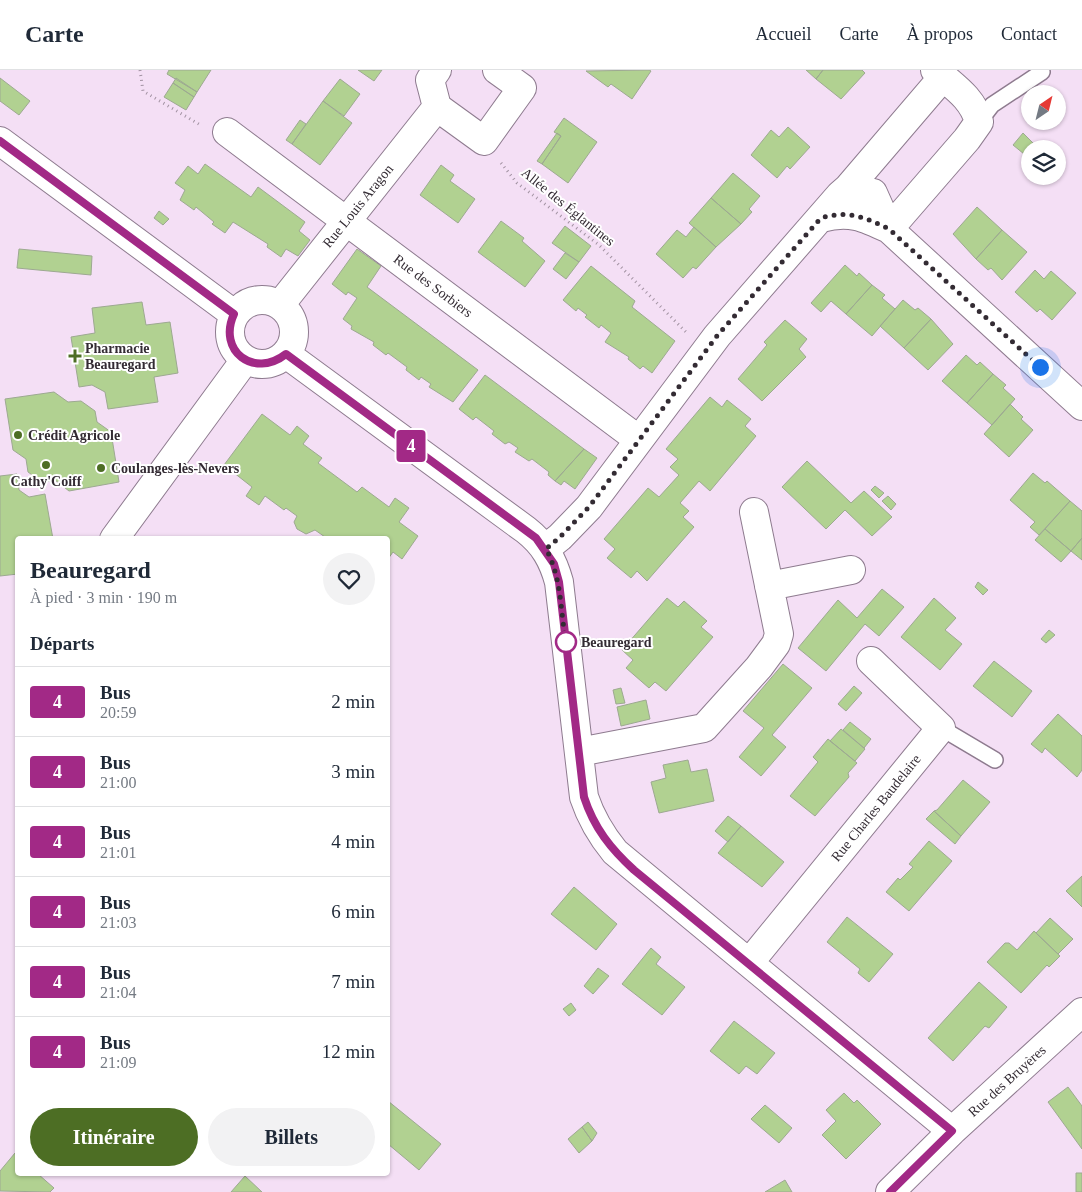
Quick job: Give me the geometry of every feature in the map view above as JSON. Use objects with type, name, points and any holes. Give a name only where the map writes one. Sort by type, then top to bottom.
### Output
[{"type":"street","points":[[438,70],[430,80],[437,108],[484,141],[522,88],[497,70]]},
{"type":"street","points":[[546,549],[589,507],[705,352],[848,188],[939,74],[975,109],[979,122],[967,139],[889,229]]},
{"type":"street","name":"Rue Louis Aragon","points":[[280,305],[437,108]]},
{"type":"street","name":"Rue des Sorbiers","points":[[227,132],[639,440]]},
{"type":"street","points":[[0,141],[234,314]]},
{"type":"street","points":[[848,188],[873,193],[889,229]]},
{"type":"street","points":[[821,218],[839,213],[864,217],[889,229],[1082,406]]},
{"type":"street","points":[[260,299],[280,305],[288,312],[293,323],[294,334],[292,344],[286,354],[277,361],[266,364],[255,364],[245,360],[237,353],[229,334],[234,314],[242,306],[260,299]]},
{"type":"street","points":[[286,354],[531,534],[546,549],[554,564],[559,582],[584,797],[590,815],[615,852],[952,1131]]},
{"type":"street","points":[[116,536],[245,360]]},
{"type":"street","points":[[578,752],[704,728],[776,644],[779,634],[754,512]]},
{"type":"street","points":[[769,586],[851,570]]},
{"type":"street","points":[[871,661],[941,728]]},
{"type":"street","name":"Rue Charles Baudelaire","points":[[749,963],[941,728]]},
{"type":"street","name":"Rue des Bruyères","points":[[890,1192],[952,1131],[1082,1012]]},
{"type":"lane","points":[[979,122],[992,105],[1042,72]]},
{"type":"lane","points":[[941,728],[995,760]]},
{"type":"path","points":[[140,70],[144,91],[213,133],[227,132]]},
{"type":"path","name":"Allée des Églantines","points":[[484,141],[517,183],[599,245],[705,352]]},
{"type":"building","points":[[169,70],[211,70],[197,92],[167,74]]},
{"type":"building","points":[[358,70],[382,70],[374,81]]},
{"type":"building","points":[[806,70],[823,70],[816,79]]},
{"type":"building","points":[[823,70],[862,70],[865,73],[841,99],[816,79]]},
{"type":"building","points":[[586,71],[651,71],[632,99],[611,84],[608,87]]},
{"type":"building","points":[[0,78],[30,101],[19,115],[0,101]]},
{"type":"building","points":[[176,78],[197,92],[194,97],[173,83]]},
{"type":"building","points":[[340,79],[360,94],[344,116],[323,101]]},
{"type":"building","points":[[173,83],[194,97],[186,110],[164,97]]},
{"type":"building","points":[[323,101],[352,123],[320,165],[292,144]]},
{"type":"building","points":[[564,118],[597,142],[568,183],[542,164],[561,136],[554,132]]},
{"type":"building","points":[[300,120],[306,124],[292,144],[286,140]]},
{"type":"building","points":[[788,127],[810,147],[790,169],[787,166],[777,178],[751,155],[771,130],[779,137]]},
{"type":"building","points":[[557,133],[561,136],[542,164],[537,161]]},
{"type":"building","points":[[1023,133],[1030,140],[1021,140],[1021,152],[1013,145]]},
{"type":"building","points":[[205,164],[251,197],[258,187],[305,222],[299,231],[310,240],[298,256],[286,249],[281,257],[267,247],[268,244],[233,222],[225,233],[212,224],[214,222],[196,207],[194,210],[180,200],[185,190],[175,183],[188,166],[198,174]]},
{"type":"building","points":[[441,165],[454,175],[450,181],[475,199],[458,223],[420,195]]},
{"type":"building","points":[[733,173],[760,196],[749,209],[752,212],[741,224],[711,198]]},
{"type":"building","points":[[711,198],[741,224],[716,247],[689,223]]},
{"type":"building","points":[[977,207],[1002,230],[976,259],[953,234]]},
{"type":"building","points":[[159,211],[169,219],[163,225],[154,218]]},
{"type":"building","points":[[501,221],[524,238],[522,241],[545,261],[525,287],[478,252]]},
{"type":"building","points":[[565,226],[591,246],[579,262],[552,243]]},
{"type":"building","points":[[694,227],[716,247],[696,269],[693,267],[683,278],[656,254],[677,230],[686,237]]},
{"type":"building","points":[[1002,230],[1027,252],[1002,280],[991,268],[988,270],[976,259]]},
{"type":"building","points":[[19,249],[92,256],[91,275],[17,268]]},
{"type":"building","points":[[357,249],[381,266],[367,287],[478,370],[453,402],[429,387],[431,384],[421,377],[419,380],[406,370],[407,367],[388,353],[386,355],[373,345],[374,342],[351,329],[352,326],[343,319],[357,298],[348,292],[346,295],[332,284]]},
{"type":"building","points":[[565,253],[579,262],[566,279],[553,269]]},
{"type":"building","points":[[845,265],[857,276],[859,273],[872,285],[846,314],[831,301],[821,312],[811,303]]},
{"type":"building","points":[[591,266],[635,301],[632,307],[675,341],[652,373],[643,366],[640,369],[628,359],[629,357],[605,342],[611,333],[601,325],[599,328],[585,317],[587,315],[578,308],[576,311],[563,300]]},
{"type":"building","points":[[1035,270],[1044,279],[1051,271],[1076,293],[1052,320],[1040,309],[1037,312],[1015,292]]},
{"type":"building","points":[[872,285],[885,295],[882,298],[895,309],[872,336],[846,314]]},
{"type":"building","points":[[903,300],[915,310],[918,308],[931,319],[904,348],[880,326]]},
{"type":"building","points":[[142,302],[146,325],[170,322],[178,373],[154,377],[158,402],[108,409],[105,392],[92,385],[79,387],[71,337],[95,333],[92,308]]},
{"type":"building","points":[[931,319],[953,344],[928,370],[904,348]]},
{"type":"building","points":[[785,320],[807,339],[799,349],[806,357],[762,401],[738,379],[767,345],[764,342]]},
{"type":"building","points":[[966,355],[977,365],[980,362],[993,374],[967,403],[942,381]]},
{"type":"building","points":[[993,374],[1006,385],[1003,388],[1015,399],[992,425],[967,403]]},
{"type":"building","points":[[485,375],[584,449],[555,481],[548,475],[549,472],[532,459],[529,461],[515,452],[518,448],[509,442],[505,444],[492,434],[494,431],[476,417],[473,420],[459,409]]},
{"type":"building","points":[[54,392],[68,402],[81,401],[95,411],[97,422],[111,432],[119,482],[69,491],[55,480],[42,482],[28,472],[26,459],[13,450],[5,399]]},
{"type":"building","points":[[710,397],[722,407],[727,400],[751,419],[745,426],[756,436],[710,491],[699,481],[680,503],[689,511],[683,517],[694,527],[647,581],[637,571],[631,578],[607,558],[615,549],[604,539],[648,488],[659,497],[679,475],[670,467],[678,459],[666,449]]},
{"type":"building","points":[[1010,404],[1023,417],[1021,419],[1033,430],[1009,457],[984,434]]},
{"type":"building","points":[[262,414],[290,435],[297,426],[309,436],[303,444],[322,458],[318,463],[357,492],[362,487],[389,507],[395,498],[409,508],[399,522],[418,536],[402,559],[393,552],[390,556],[390,536],[324,536],[315,530],[306,534],[297,529],[294,522],[297,516],[286,508],[284,510],[265,496],[259,505],[246,496],[252,487],[224,465]]},
{"type":"building","points":[[584,449],[597,458],[575,489],[564,481],[561,485],[555,481]]},
{"type":"building","points":[[807,461],[851,503],[864,491],[892,517],[872,536],[845,510],[826,529],[782,487]]},
{"type":"building","points":[[1033,473],[1045,483],[1047,481],[1070,501],[1039,535],[1030,527],[1035,522],[1010,500]]},
{"type":"building","points":[[17,474],[19,490],[29,497],[45,494],[52,536],[15,536],[15,574],[0,576],[0,476]]},
{"type":"building","points":[[875,486],[884,493],[879,498],[871,490]]},
{"type":"building","points":[[888,496],[896,504],[891,510],[882,501]]},
{"type":"building","points":[[1070,501],[1082,511],[1082,538],[1071,551],[1045,529]]},
{"type":"building","points":[[1045,529],[1071,551],[1061,562],[1035,540]]},
{"type":"building","points":[[1082,538],[1082,560],[1071,551]]},
{"type":"building","points":[[978,582],[988,590],[983,595],[975,587]]},
{"type":"building","points":[[882,589],[904,607],[879,636],[865,624],[826,671],[798,648],[838,600],[857,618]]},
{"type":"building","points":[[667,598],[678,607],[684,601],[707,621],[701,627],[713,637],[666,691],[655,682],[649,688],[626,668],[633,660],[622,650]]},
{"type":"building","points":[[934,598],[956,618],[945,630],[962,644],[940,670],[901,637]]},
{"type":"building","points":[[1049,630],[1055,635],[1046,643],[1041,639]]},
{"type":"building","points":[[994,661],[1032,691],[1012,717],[973,686]]},
{"type":"building","points":[[783,664],[812,688],[772,735],[786,747],[761,776],[739,757],[764,728],[743,711]]},
{"type":"building","points":[[854,686],[862,693],[846,711],[838,704]]},
{"type":"building","points":[[621,688],[625,703],[616,704],[613,690]]},
{"type":"building","points":[[646,700],[650,719],[621,726],[617,707]]},
{"type":"building","points":[[1058,714],[1082,736],[1082,770],[1077,777],[1045,748],[1042,753],[1031,744]]},
{"type":"building","points":[[850,722],[871,739],[864,748],[843,730]]},
{"type":"building","points":[[841,729],[865,749],[855,761],[830,741]]},
{"type":"building","points":[[828,739],[857,763],[848,773],[849,777],[815,816],[790,796],[818,762],[813,757]]},
{"type":"building","points":[[688,760],[691,772],[707,769],[714,801],[659,813],[651,782],[666,778],[663,765]]},
{"type":"building","points":[[963,780],[990,802],[961,836],[934,811],[937,810]]},
{"type":"building","points":[[934,811],[961,836],[955,844],[926,819]]},
{"type":"building","points":[[728,816],[741,826],[728,842],[715,831]]},
{"type":"building","points":[[741,826],[784,862],[762,887],[718,853]]},
{"type":"building","points":[[929,841],[952,861],[909,911],[886,892],[898,878],[900,880],[913,867],[909,864]]},
{"type":"building","points":[[1082,876],[1082,907],[1066,891]]},
{"type":"building","points":[[574,887],[617,924],[596,950],[551,914]]},
{"type":"building","points":[[847,917],[893,954],[869,982],[858,973],[860,969],[827,942]]},
{"type":"building","points":[[1050,918],[1073,939],[1058,954],[1036,933]]},
{"type":"building","points":[[1034,931],[1060,956],[1049,967],[1047,965],[1021,993],[987,962],[1005,943],[1009,943],[1017,950]]},
{"type":"building","points":[[651,948],[661,957],[656,964],[685,987],[662,1015],[622,984]]},
{"type":"building","points":[[598,968],[609,976],[593,994],[584,986]]},
{"type":"building","points":[[979,982],[1007,1007],[989,1028],[985,1026],[953,1061],[928,1038]]},
{"type":"building","points":[[571,1003],[576,1010],[569,1016],[563,1009]]},
{"type":"building","points":[[734,1021],[775,1053],[757,1074],[746,1066],[739,1074],[710,1051]]},
{"type":"building","points":[[1068,1087],[1082,1106],[1082,1149],[1048,1102]]},
{"type":"building","points":[[844,1093],[854,1103],[857,1100],[881,1124],[846,1159],[822,1135],[836,1121],[826,1110]]},
{"type":"building","points":[[390,1103],[441,1144],[419,1170],[390,1146]]},
{"type":"building","points":[[765,1105],[792,1128],[779,1143],[751,1119]]},
{"type":"building","points":[[588,1122],[597,1133],[592,1141],[582,1127]]},
{"type":"building","points":[[582,1127],[592,1141],[579,1153],[568,1139]]},
{"type":"building","points":[[15,1153],[15,1176],[40,1176],[54,1188],[50,1192],[0,1191],[0,1171]]},
{"type":"building","points":[[1076,1173],[1082,1173],[1082,1192],[1076,1192]]},
{"type":"building","points":[[245,1176],[262,1192],[231,1192]]},
{"type":"building","points":[[785,1180],[792,1192],[765,1192]]},
{"type":"bus line","name":"4","points":[[0,141],[234,314],[230,323],[229,334],[237,353],[245,360],[255,364],[266,364],[277,361],[286,354],[536,538],[546,549],[554,564],[559,582],[584,797],[590,815],[602,836],[634,870],[952,1131],[890,1192]]},
{"type":"place","name":"Pharmacie Beauregard","points":[[75,356]]},
{"type":"place","name":"Crédit Agricole","points":[[18,435]]},
{"type":"place","name":"Cathy'Coiff","points":[[46,465]]},
{"type":"place","name":"Coulanges-lès-Nevers","points":[[101,468]]},
{"type":"place","name":"Beauregard","points":[[566,642]]},
{"type":"route","points":[[566,642],[559,582],[554,564],[546,549],[589,507],[717,336],[821,218],[839,213],[864,217],[889,229],[1040,367]]}]
